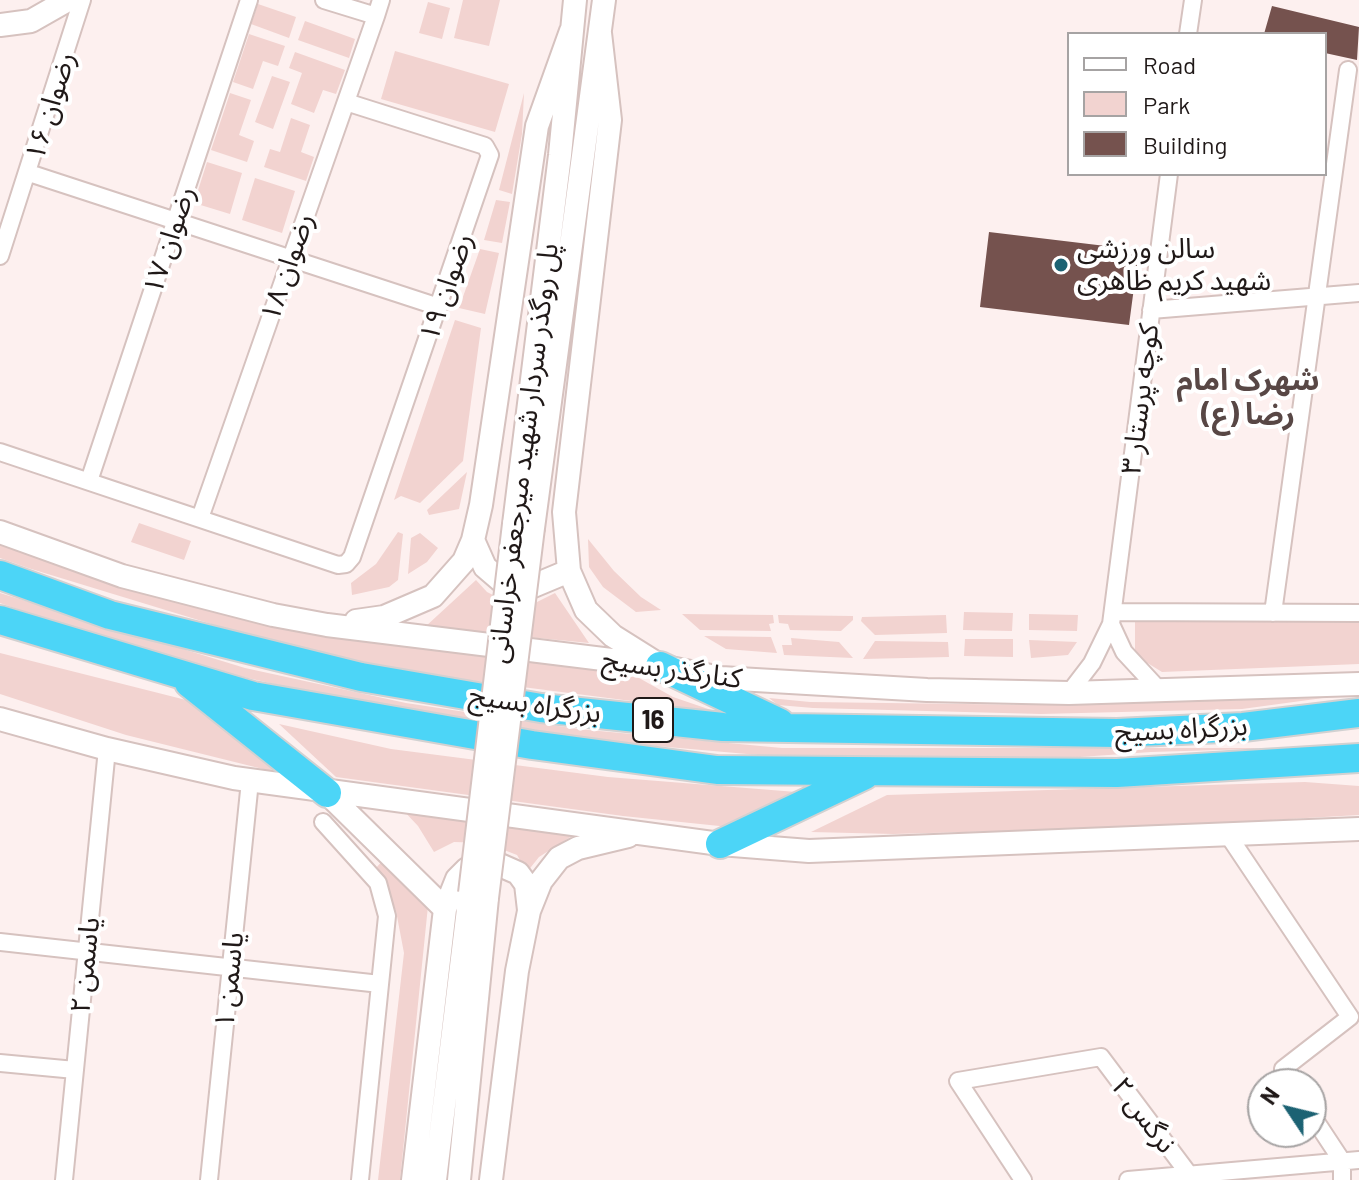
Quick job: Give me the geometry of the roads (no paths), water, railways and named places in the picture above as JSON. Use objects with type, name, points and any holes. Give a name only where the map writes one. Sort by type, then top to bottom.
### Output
[{"type":"highway","name":"بزرگراه بسیج","points":[[0,575],[110,615],[361,677],[541,708],[723,727],[1117,733],[1324,719],[1359,713]]},
{"type":"highway","name":"بزرگراه بسیج","points":[[0,620],[253,696],[548,747],[717,770],[1117,773],[1311,760]]},
{"type":"highway","points":[[660,666],[791,729]]},
{"type":"highway","points":[[179,675],[327,793]]},
{"type":"highway","points":[[1311,760],[1359,758]]},
{"type":"highway","points":[[1311,760],[1359,766]]},
{"type":"highway","points":[[720,844],[869,773]]},
{"type":"main road","points":[[0,25],[25,24],[68,0]]},
{"type":"main road","points":[[327,625],[384,617],[433,596],[464,561],[473,540],[481,505],[537,126],[571,31],[575,0]]},
{"type":"main road","points":[[604,0],[600,33],[610,120],[564,512],[569,571],[586,610],[613,636],[660,666]]},
{"type":"main road","name":"پل روگذر سردار شهید میرجعفر خراسانی","points":[[435,1180],[478,895],[524,526],[571,31]]},
{"type":"main road","name":"پل روگذر سردار شهید میرجعفر خراسانی","points":[[524,526],[584,157],[600,33]]},
{"type":"main road","name":"کنارگذر بسیج","points":[[0,532],[122,576],[327,625],[660,666],[721,678],[1069,693],[1359,684]]},
{"type":"main road","points":[[473,540],[485,567],[506,585],[526,589],[569,571]]},
{"type":"main road","points":[[0,719],[107,749],[250,781],[720,844],[809,851],[1359,829]]},
{"type":"main road","points":[[327,793],[445,909]]},
{"type":"main road","points":[[491,1180],[517,971],[529,911],[541,881],[559,858],[578,848],[641,833]]},
{"type":"main road","points":[[413,1180],[445,909],[457,879],[467,869],[493,862],[518,873],[526,884],[529,911]]},
{"type":"main road","name":"پل روگذر سردار شهید میرجعفر خراسانی","points":[[459,1180],[478,895]]},
{"type":"street","name":"رضوان ۱۶","points":[[0,256],[82,0]]},
{"type":"street","name":"رضوان ۱۷","points":[[89,481],[249,0]]},
{"type":"street","points":[[324,0],[379,8]]},
{"type":"street","points":[[1188,32],[1193,0]]},
{"type":"street","name":"رضوان ۱۸","points":[[200,518],[379,8]]},
{"type":"street","points":[[1273,613],[1348,70]]},
{"type":"street","name":"رضوان ۱۹","points":[[200,518],[338,565],[346,564],[352,557],[490,155],[485,146],[346,102]]},
{"type":"street","points":[[29,173],[439,307]]},
{"type":"street","name":"کوچه پرستار ۳","points":[[1069,693],[1092,663],[1112,618],[1169,176]]},
{"type":"street","points":[[1151,310],[1359,293]]},
{"type":"street","points":[[0,452],[200,518]]},
{"type":"street","points":[[1161,692],[1124,652],[1112,618],[1359,613]]},
{"type":"street","name":"یاسمن ۲","points":[[64,1180],[107,749]]},
{"type":"street","name":"یاسمن ۱","points":[[209,1180],[250,781]]},
{"type":"street","points":[[323,822],[378,883],[387,916],[360,1180]]},
{"type":"street","points":[[1228,835],[1350,1017],[1284,1068]]},
{"type":"street","points":[[0,942],[380,984]]},
{"type":"street","name":"نرگس ۲","points":[[1023,1180],[958,1081],[1101,1057],[1188,1177]]},
{"type":"street","points":[[0,1063],[75,1070]]},
{"type":"street","points":[[1327,1138],[1342,1161],[1342,1180]]},
{"type":"street","points":[[1128,1180],[1269,1175],[1359,1160]]},
{"type":"place","name":"سالن ورزشی شهید کریم ظاهری","points":[[1061,265]]},
{"type":"district","name":"شهرک امام رضا (ع)","points":[[1248,397]]}]
